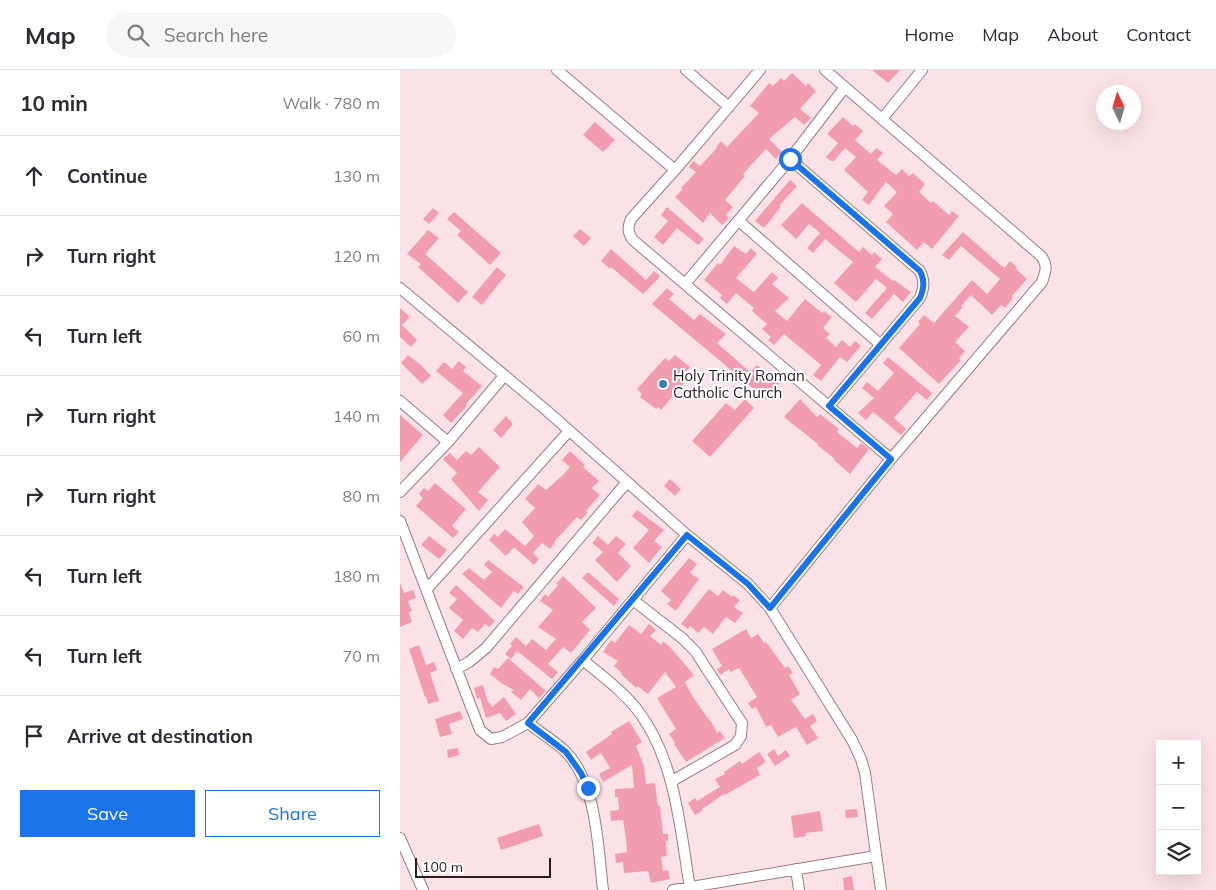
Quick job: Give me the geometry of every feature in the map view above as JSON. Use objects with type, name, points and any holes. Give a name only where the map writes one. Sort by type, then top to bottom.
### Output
[{"type":"street","points":[[557,70],[674,170]]},
{"type":"street","points":[[686,70],[729,106]]},
{"type":"street","points":[[760,70],[635,213],[628,226],[629,234],[633,240],[891,459]]},
{"type":"street","points":[[770,608],[891,459],[1042,282],[1046,268],[1046,262],[1041,256],[825,70]]},
{"type":"street","points":[[882,119],[922,70]]},
{"type":"street","points":[[685,284],[790,159],[845,87]]},
{"type":"street","points":[[790,159],[920,271],[924,279],[920,298],[829,406]]},
{"type":"street","points":[[739,221],[881,345]]},
{"type":"street","points":[[400,288],[546,410],[687,535],[748,584],[770,608],[852,740],[861,759],[865,773],[881,890]]},
{"type":"street","points":[[400,492],[448,442],[504,376]]},
{"type":"street","points":[[400,401],[448,442]]},
{"type":"street","points":[[427,589],[568,431]]},
{"type":"street","points":[[456,669],[469,662],[486,648],[627,482]]},
{"type":"street","points":[[400,521],[480,730],[491,738],[502,738],[528,723],[687,535]]},
{"type":"street","points":[[633,600],[682,638],[695,651],[742,723],[741,736],[735,745],[672,781]]},
{"type":"street","points":[[583,660],[624,696],[639,712],[650,728],[672,781],[690,888]]},
{"type":"street","points":[[528,723],[566,752],[581,773],[588,788],[592,804],[603,890]]},
{"type":"street","points":[[400,838],[423,890]]},
{"type":"street","points":[[673,890],[876,856]]},
{"type":"street","points":[[796,869],[798,890]]},
{"type":"building","points":[[872,70],[900,70],[888,83]]},
{"type":"building","points":[[792,73],[806,86],[808,83],[816,91],[800,109],[811,118],[804,125],[795,117],[769,139],[782,152],[776,159],[766,149],[743,174],[745,176],[725,200],[733,207],[726,215],[729,218],[722,225],[710,213],[703,223],[675,197],[696,172],[689,167],[693,161],[700,166],[721,141],[727,147],[759,113],[750,106],[769,83],[773,86],[781,78],[784,81]]},
{"type":"building","points":[[843,117],[853,126],[855,124],[863,131],[855,140],[871,154],[876,148],[883,153],[877,160],[896,175],[902,169],[909,176],[913,173],[925,184],[919,192],[949,215],[952,211],[959,216],[932,249],[924,242],[917,250],[886,222],[893,214],[884,206],[897,192],[886,182],[869,205],[862,200],[868,192],[844,170],[856,157],[845,148],[834,161],[826,157],[838,143],[827,134]]},
{"type":"building","points":[[595,122],[615,140],[603,152],[583,135]]},
{"type":"building","points":[[790,180],[797,186],[779,206],[781,207],[764,228],[755,221]]},
{"type":"building","points":[[802,203],[859,252],[863,247],[872,255],[874,252],[882,259],[875,267],[911,292],[903,302],[894,294],[872,319],[865,313],[887,288],[876,279],[856,302],[834,283],[853,262],[825,239],[813,253],[807,248],[820,233],[809,224],[796,239],[781,225]]},
{"type":"building","points":[[667,207],[704,239],[698,245],[677,228],[663,245],[654,237],[668,221],[661,215]]},
{"type":"building","points":[[433,208],[439,213],[429,224],[423,219]]},
{"type":"building","points":[[454,212],[501,253],[490,265],[457,235],[461,231],[447,219]]},
{"type":"building","points":[[580,229],[591,238],[584,246],[573,236]]},
{"type":"building","points":[[428,230],[439,238],[425,254],[468,292],[458,303],[418,267],[421,264],[407,254]]},
{"type":"building","points":[[963,232],[1004,268],[1010,261],[1027,279],[1012,296],[1013,298],[1005,308],[1001,305],[992,315],[971,295],[961,306],[963,307],[955,316],[969,327],[955,342],[965,351],[959,358],[961,360],[939,384],[899,348],[920,324],[918,322],[924,315],[934,323],[972,280],[987,294],[1000,279],[961,246],[949,260],[942,255]]},
{"type":"building","points":[[734,246],[746,254],[751,248],[757,254],[736,278],[754,292],[772,272],[778,278],[772,284],[789,298],[775,311],[787,321],[805,299],[822,313],[824,311],[832,317],[823,328],[830,334],[826,338],[836,347],[842,340],[850,347],[855,341],[861,346],[847,362],[840,357],[821,381],[813,375],[821,365],[784,334],[774,345],[768,340],[771,337],[762,329],[767,324],[752,311],[754,308],[736,293],[727,304],[720,298],[722,295],[704,280],[718,263],[720,265]]},
{"type":"building","points":[[611,249],[646,280],[654,271],[659,275],[659,278],[643,294],[601,261]]},
{"type":"building","points":[[497,267],[506,275],[482,305],[472,297]]},
{"type":"building","points":[[667,288],[674,294],[669,299],[694,320],[700,314],[726,334],[717,343],[750,372],[757,365],[774,379],[777,376],[782,380],[765,400],[652,304]]},
{"type":"building","points":[[400,308],[410,317],[402,325],[417,340],[411,347],[400,337]]},
{"type":"building","points":[[408,355],[431,376],[422,384],[401,363]]},
{"type":"building","name":"Holy Trinity Roman Catholic Church","points":[[675,355],[690,367],[684,375],[688,378],[661,410],[658,407],[656,409],[640,397],[642,394],[637,389],[665,358],[669,361]]},
{"type":"building","points":[[888,357],[932,393],[927,400],[917,392],[894,418],[906,429],[901,435],[873,412],[866,420],[858,413],[874,398],[862,388],[867,382],[878,391],[894,373],[883,363]]},
{"type":"building","points":[[459,361],[466,367],[463,371],[482,386],[451,423],[443,415],[463,393],[436,371],[444,362],[452,369]]},
{"type":"building","points":[[745,399],[754,408],[710,457],[692,441],[726,403],[735,410]]},
{"type":"building","points":[[800,399],[817,417],[820,414],[839,429],[837,432],[857,448],[861,443],[869,449],[850,474],[818,444],[784,417]]},
{"type":"building","points":[[400,415],[423,435],[400,462]]},
{"type":"building","points":[[506,416],[513,424],[501,438],[493,430]]},
{"type":"building","points":[[479,447],[500,467],[478,492],[488,500],[479,511],[451,479],[457,473],[443,459],[450,453],[457,460],[466,451],[471,455]]},
{"type":"building","points":[[570,451],[585,465],[583,467],[599,481],[592,488],[600,495],[581,520],[577,517],[550,549],[542,543],[533,553],[539,559],[534,565],[514,547],[506,556],[489,540],[494,534],[498,537],[505,529],[525,546],[534,536],[522,522],[535,508],[525,499],[538,484],[546,490],[563,475],[570,467],[562,460]]},
{"type":"building","points":[[670,479],[681,489],[675,496],[664,486]]},
{"type":"building","points":[[435,483],[466,509],[452,526],[459,532],[453,538],[416,506],[423,498],[419,494],[424,488],[428,491]]},
{"type":"building","points":[[637,510],[664,530],[654,541],[662,547],[649,563],[633,548],[649,530],[632,516]]},
{"type":"building","points":[[429,536],[447,550],[439,559],[421,545]]},
{"type":"building","points":[[598,536],[608,545],[616,536],[626,544],[618,553],[631,566],[617,582],[595,560],[603,552],[592,543]]},
{"type":"building","points":[[689,558],[697,564],[690,573],[699,579],[676,611],[667,604],[671,600],[661,591]]},
{"type":"building","points":[[488,560],[524,587],[518,594],[514,591],[501,608],[462,574],[469,568],[484,580],[492,572],[484,565]]},
{"type":"building","points":[[588,572],[619,599],[614,606],[582,578]]},
{"type":"building","points":[[563,576],[596,608],[582,622],[590,630],[571,653],[563,647],[548,664],[558,672],[552,679],[517,651],[511,659],[505,654],[512,646],[510,644],[516,637],[526,646],[532,639],[546,650],[556,639],[538,627],[553,610],[540,601],[545,594],[548,597]]},
{"type":"building","points":[[400,583],[404,593],[413,590],[416,598],[408,601],[412,611],[409,612],[412,622],[400,627]]},
{"type":"building","points":[[456,585],[495,621],[489,627],[485,624],[478,632],[472,628],[463,639],[454,631],[463,620],[449,608],[457,599],[449,593]]},
{"type":"building","points":[[709,589],[718,596],[723,590],[732,597],[733,595],[740,600],[734,607],[743,613],[735,623],[726,617],[713,634],[704,627],[698,633],[690,626],[688,629],[681,624]]},
{"type":"building","points":[[649,624],[656,630],[650,636],[661,645],[663,641],[670,647],[694,675],[685,682],[717,733],[720,731],[725,738],[686,762],[669,734],[676,729],[657,698],[676,687],[665,672],[648,694],[637,686],[636,688],[621,674],[614,666],[618,661],[603,652],[611,640],[615,643],[629,625],[641,634]]},
{"type":"building","points":[[746,629],[751,638],[758,634],[785,668],[788,666],[793,673],[789,675],[800,694],[791,700],[805,719],[813,714],[817,721],[810,726],[818,738],[807,745],[796,727],[778,737],[771,725],[766,727],[756,707],[752,709],[748,703],[757,697],[739,668],[731,672],[729,669],[720,675],[717,669],[722,666],[712,649]]},
{"type":"building","points":[[419,645],[426,665],[434,662],[437,670],[430,673],[439,701],[428,704],[409,649]]},
{"type":"building","points":[[508,658],[546,691],[539,698],[530,689],[521,700],[511,692],[514,690],[490,674],[494,667],[498,669]]},
{"type":"building","points":[[483,685],[488,703],[492,707],[504,697],[516,714],[506,721],[500,713],[486,718],[480,698],[477,699],[474,688]]},
{"type":"building","points":[[460,711],[463,719],[449,724],[452,734],[440,737],[435,719]]},
{"type":"building","points":[[629,721],[642,742],[636,746],[644,766],[646,784],[655,783],[658,806],[660,805],[663,834],[668,834],[668,841],[666,841],[667,856],[661,857],[663,871],[668,870],[670,879],[651,883],[648,871],[624,873],[623,862],[616,863],[615,854],[627,852],[626,839],[623,820],[611,821],[610,811],[619,810],[615,789],[634,788],[632,765],[603,782],[599,774],[610,768],[601,753],[591,760],[586,752],[612,734],[611,732]]},
{"type":"building","points":[[458,748],[459,755],[448,758],[447,750]]},
{"type":"building","points":[[774,749],[778,756],[786,750],[790,756],[775,766],[767,754]]},
{"type":"building","points":[[759,752],[766,762],[757,768],[760,775],[724,794],[695,815],[688,803],[695,798],[697,801],[720,787],[715,779],[725,774],[724,772],[740,761],[742,764]]},
{"type":"building","points":[[857,809],[858,817],[846,818],[845,810]]},
{"type":"building","points":[[820,811],[823,831],[806,833],[806,836],[794,838],[791,816]]},
{"type":"building","points":[[539,824],[543,836],[501,850],[497,838]]},
{"type":"building","points":[[852,876],[854,890],[844,890],[843,878]]},
{"type":"place","name":"Holy Trinity Roman Catholic Church","points":[[663,384]]},
{"type":"route","points":[[588,788],[581,773],[566,752],[528,723],[687,535],[748,584],[770,608],[891,459],[829,406],[920,298],[924,279],[920,271],[790,159]]}]
